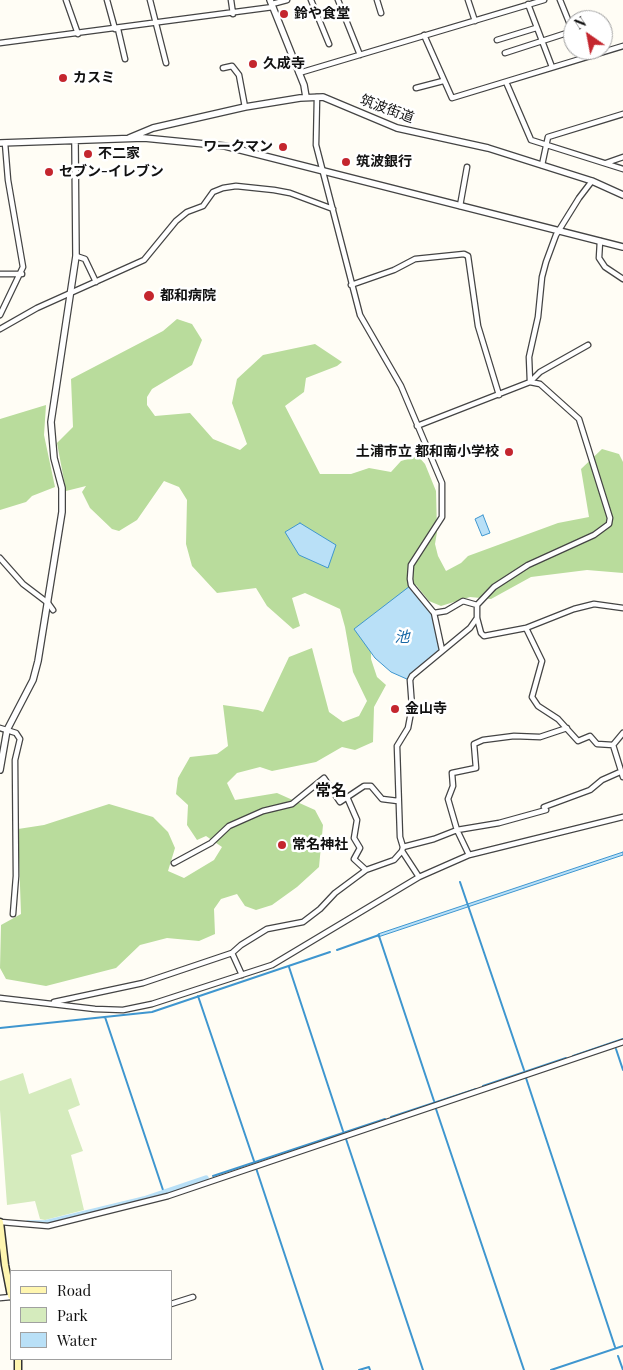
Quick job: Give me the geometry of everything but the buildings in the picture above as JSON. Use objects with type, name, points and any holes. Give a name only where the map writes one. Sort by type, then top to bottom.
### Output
[{"type":"main road","points":[[0,1222],[10,1291]]},
{"type":"street","points":[[66,0],[78,34]]},
{"type":"street","points":[[107,0],[126,59]]},
{"type":"street","points":[[150,0],[166,64]]},
{"type":"street","points":[[231,0],[233,14]]},
{"type":"street","points":[[0,43],[233,14],[287,0]]},
{"type":"street","points":[[311,0],[329,44]]},
{"type":"street","points":[[338,0],[360,55]]},
{"type":"street","points":[[377,0],[381,12]]},
{"type":"street","points":[[468,0],[475,21]]},
{"type":"street","points":[[299,73],[544,0]]},
{"type":"street","points":[[271,4],[299,73],[306,97]]},
{"type":"street","points":[[528,4],[552,67]]},
{"type":"street","points":[[497,40],[536,28]]},
{"type":"street","points":[[424,35],[452,98],[577,60]]},
{"type":"street","points":[[505,53],[563,35]]},
{"type":"street","points":[[223,68],[232,66],[239,76],[245,107]]},
{"type":"street","points":[[416,88],[443,81]]},
{"type":"street","points":[[506,82],[531,140],[623,170]]},
{"type":"street","name":"筑波街道","points":[[128,139],[147,130],[245,107],[306,97],[317,97],[332,100],[397,128],[488,148],[592,181],[623,195]]},
{"type":"street","points":[[317,97],[316,145],[351,285],[364,322],[400,386],[442,483],[442,517],[414,560],[410,579],[411,585],[434,613],[442,650]]},
{"type":"street","points":[[542,165],[548,146],[548,137],[623,114]]},
{"type":"street","points":[[164,126],[164,139]]},
{"type":"street","points":[[144,138],[147,130]]},
{"type":"street","points":[[0,316],[22,274],[23,267],[3,143],[75,142],[144,138],[224,146],[623,247]]},
{"type":"street","points":[[0,770],[7,730],[33,680],[48,603],[62,501],[62,488],[54,458],[51,422],[72,293],[76,256],[75,142]]},
{"type":"street","points":[[605,163],[623,157]]},
{"type":"street","points":[[460,206],[467,167]]},
{"type":"street","points":[[530,382],[529,357],[538,317],[542,277],[551,249],[560,230],[579,198],[592,181]]},
{"type":"street","points":[[0,329],[37,308],[144,260],[176,221],[187,212],[203,206],[213,192],[223,188],[236,186],[274,190],[333,209]]},
{"type":"street","points":[[600,241],[599,258],[605,267],[623,279]]},
{"type":"street","points":[[351,285],[394,270],[415,259],[464,254],[468,256],[478,326],[499,396]]},
{"type":"street","points":[[76,256],[85,259],[96,282]]},
{"type":"street","points":[[0,274],[22,274]]},
{"type":"street","points":[[418,426],[499,396],[530,382],[540,372],[588,345]]},
{"type":"street","points":[[530,382],[540,384],[579,419],[610,518],[609,524],[594,535],[528,565],[494,587],[477,605],[477,618],[484,636],[526,628],[574,609],[594,604],[623,608]]},
{"type":"street","points":[[0,558],[23,584],[48,603],[53,610]]},
{"type":"street","points":[[434,613],[446,611],[463,601],[477,605]]},
{"type":"street","points":[[420,877],[403,849],[398,801],[397,746],[408,728],[412,708],[410,680],[412,676],[442,650],[470,628],[477,618]]},
{"type":"street","points":[[526,628],[542,661],[532,697],[538,706],[558,719],[578,741],[590,736],[598,744],[613,745],[621,740],[623,733]]},
{"type":"street","points":[[0,728],[19,735],[20,739],[15,760],[16,876],[13,914]]},
{"type":"street","points":[[469,856],[457,830],[448,799],[453,786],[452,773],[476,768],[474,744],[483,740],[514,736],[540,737],[566,728]]},
{"type":"street","points":[[613,745],[623,777]]},
{"type":"street","points":[[50,1003],[143,983],[232,953],[241,945],[267,929],[303,922],[320,910],[335,893],[366,870],[394,860],[403,849],[457,830],[499,823],[546,810],[544,807],[590,790],[602,780],[620,772]]},
{"type":"street","points":[[174,863],[211,842],[229,826],[263,811],[292,804],[324,778],[340,802],[364,786],[370,786],[382,799],[398,801]]},
{"type":"street","points":[[347,797],[357,820],[354,838],[360,848],[354,859],[366,870]]},
{"type":"street","points":[[0,998],[95,1009],[123,1010],[152,1004],[242,976],[272,964],[420,877],[469,856],[623,817]]},
{"type":"street","points":[[232,953],[242,976]]},
{"type":"street","points":[[0,1214],[0,1222],[48,1226],[168,1196],[623,1042]]},
{"type":"street","points":[[172,1304],[193,1297]]},
{"type":"green space","points":[[177,319],[192,324],[202,340],[192,365],[152,389],[147,397],[147,405],[155,416],[190,413],[213,439],[240,450],[247,444],[232,403],[237,379],[263,355],[315,344],[342,362],[337,366],[306,378],[304,392],[285,406],[320,474],[351,474],[369,468],[391,472],[401,461],[418,456],[425,464],[436,491],[437,532],[435,544],[438,556],[446,571],[461,563],[468,556],[558,523],[589,517],[581,469],[602,449],[619,454],[623,462],[623,573],[587,570],[531,577],[491,599],[470,597],[441,606],[429,601],[416,585],[372,622],[371,659],[377,677],[386,685],[374,707],[373,742],[355,750],[342,747],[316,762],[272,771],[260,767],[237,773],[227,783],[235,800],[277,793],[315,810],[323,825],[319,867],[297,887],[272,905],[256,910],[245,906],[237,894],[221,899],[214,909],[215,934],[199,941],[167,938],[140,945],[116,968],[46,986],[6,979],[0,968],[1,925],[21,914],[18,829],[44,825],[109,804],[153,817],[168,832],[175,848],[168,871],[184,878],[214,860],[222,847],[206,836],[197,840],[187,825],[188,805],[176,794],[178,778],[190,757],[217,754],[228,746],[223,705],[263,712],[289,657],[312,648],[329,712],[343,722],[359,716],[367,701],[353,672],[340,609],[305,593],[292,598],[300,626],[293,629],[267,606],[256,588],[217,593],[192,566],[186,544],[187,500],[179,487],[164,481],[137,520],[119,531],[112,529],[90,508],[82,492],[86,486],[66,491],[57,443],[73,427],[71,379],[163,331]]},
{"type":"green space","points":[[46,405],[44,435],[55,487],[32,496],[26,502],[0,510],[0,419]]},
{"type":"green space","points":[[23,1073],[29,1094],[71,1078],[80,1105],[68,1110],[83,1151],[71,1155],[84,1210],[45,1220],[40,1219],[35,1201],[7,1205],[0,1110],[0,1081]]},
{"type":"water","points":[[483,515],[490,533],[482,536],[475,519]]},
{"type":"water","points":[[300,523],[336,545],[328,568],[299,555],[285,532]]},
{"type":"water","name":"池","points":[[410,586],[432,614],[441,649],[411,675],[409,680],[391,672],[375,658],[354,629]]},
{"type":"water","points":[[623,852],[623,855],[378,937],[378,934]]},
{"type":"waterway","points":[[460,882],[524,1070]]},
{"type":"waterway","points":[[337,950],[379,935]]},
{"type":"waterway","points":[[379,936],[434,1101]]},
{"type":"waterway","points":[[0,1028],[152,1012],[330,952]]},
{"type":"waterway","points":[[289,967],[343,1131]]},
{"type":"waterway","points":[[198,996],[254,1161]]},
{"type":"waterway","points":[[105,1017],[164,1193]]},
{"type":"waterway","points":[[573,1056],[623,1039]]},
{"type":"waterway","points":[[616,1049],[623,1070]]},
{"type":"waterway","points":[[483,1086],[566,1058]]},
{"type":"waterway","points":[[526,1078],[615,1347]]},
{"type":"waterway","points":[[391,1117],[476,1089]]},
{"type":"waterway","points":[[436,1109],[524,1370]]},
{"type":"waterway","points":[[213,1176],[385,1119]]},
{"type":"waterway","points":[[346,1139],[423,1370]]},
{"type":"waterway","points":[[256,1168],[323,1370]]},
{"type":"waterway","points":[[28,1223],[45,1223],[144,1199],[206,1178]]},
{"type":"waterway","points":[[551,1370],[623,1346]]},
{"type":"waterway","points":[[618,1356],[623,1370]]},
{"type":"waterway","points":[[359,1370],[369,1367],[370,1370]]},
{"type":"place","name":"鈴や食堂","points":[[284,14]]},
{"type":"place","name":"久成寺","points":[[253,64]]},
{"type":"place","name":"カスミ","points":[[63,78]]},
{"type":"place","name":"ワークマン","points":[[283,147]]},
{"type":"place","name":"不二家","points":[[88,154]]},
{"type":"place","name":"筑波銀行","points":[[346,162]]},
{"type":"place","name":"セブン-イレブン","points":[[49,172]]},
{"type":"place","name":"都和病院","points":[[149,296]]},
{"type":"place","name":"土浦市立 都和南小学校","points":[[509,452]]},
{"type":"place","name":"金山寺","points":[[395,709]]},
{"type":"place","name":"常名神社","points":[[282,845]]},
{"type":"district","name":"常名","points":[[331,791]]}]
